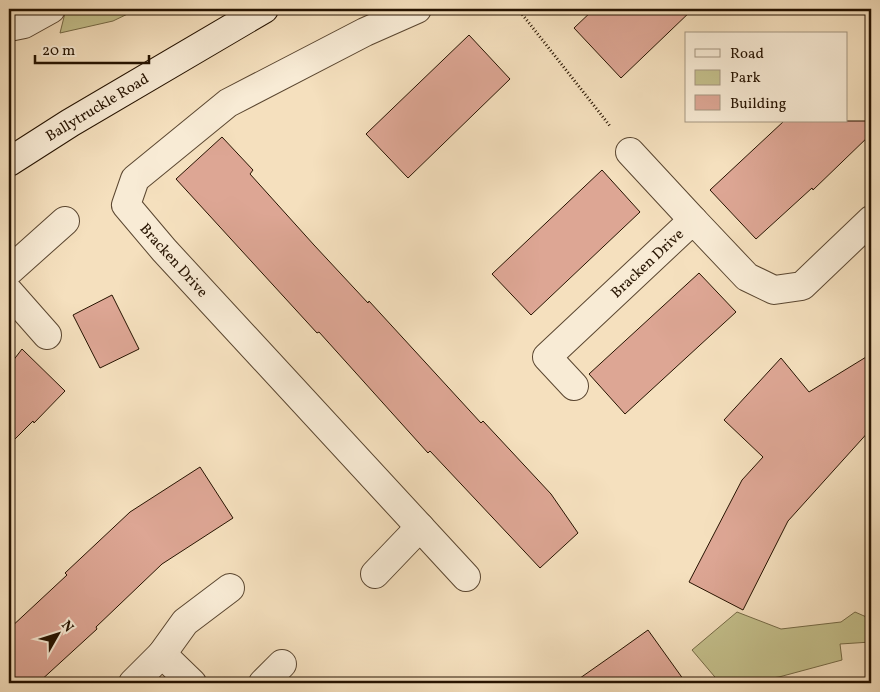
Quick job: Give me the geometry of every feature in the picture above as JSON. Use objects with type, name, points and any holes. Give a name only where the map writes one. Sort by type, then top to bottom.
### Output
[{"type":"street","points":[[9,28],[24,24],[51,9]]},
{"type":"street","name":"Ballytruckle Road","points":[[9,162],[111,98],[264,9]]},
{"type":"street","name":"Bracken Drive","points":[[417,9],[365,32],[228,103],[135,179],[126,205],[164,250],[466,577]]},
{"type":"street","points":[[630,152],[693,220]]},
{"type":"street","name":"Bracken Drive","points":[[574,386],[547,356],[693,220],[748,277],[774,290],[802,286],[871,220]]},
{"type":"street","points":[[9,271],[65,221]]},
{"type":"street","points":[[9,292],[47,335]]},
{"type":"street","points":[[375,574],[420,527]]},
{"type":"street","points":[[133,683],[162,654],[185,622],[230,588]]},
{"type":"street","points":[[162,654],[192,683]]},
{"type":"path","points":[[518,9],[630,152]]},
{"type":"green space","points":[[66,9],[138,9],[113,21],[60,33]]},
{"type":"green space","points":[[737,612],[781,629],[841,622],[855,612],[871,619],[871,642],[840,644],[842,660],[779,677],[756,680],[752,683],[720,683],[692,650]]},
{"type":"building","points":[[594,9],[693,9],[621,78],[574,28]]},
{"type":"building","points":[[469,35],[510,79],[408,178],[366,134]]},
{"type":"building","points":[[871,121],[871,134],[813,190],[812,188],[756,239],[710,190],[783,122]]},
{"type":"building","points":[[222,137],[253,170],[250,174],[314,245],[368,303],[369,301],[481,423],[483,421],[551,494],[578,533],[540,568],[430,451],[428,453],[319,332],[317,333],[176,179]]},
{"type":"building","points":[[602,170],[640,212],[531,315],[492,274]]},
{"type":"building","points":[[699,273],[736,312],[625,414],[589,374]]},
{"type":"building","points":[[112,295],[139,349],[100,368],[73,315]]},
{"type":"building","points":[[22,349],[65,391],[34,423],[33,421],[9,445],[9,366]]},
{"type":"building","points":[[871,354],[871,429],[788,521],[743,610],[689,582],[742,480],[763,457],[724,420],[781,358],[809,392]]},
{"type":"building","points":[[200,467],[233,518],[162,564],[96,627],[97,629],[38,683],[9,683],[9,629],[130,512]]},
{"type":"building","points":[[648,630],[686,683],[573,683],[620,650]]}]
